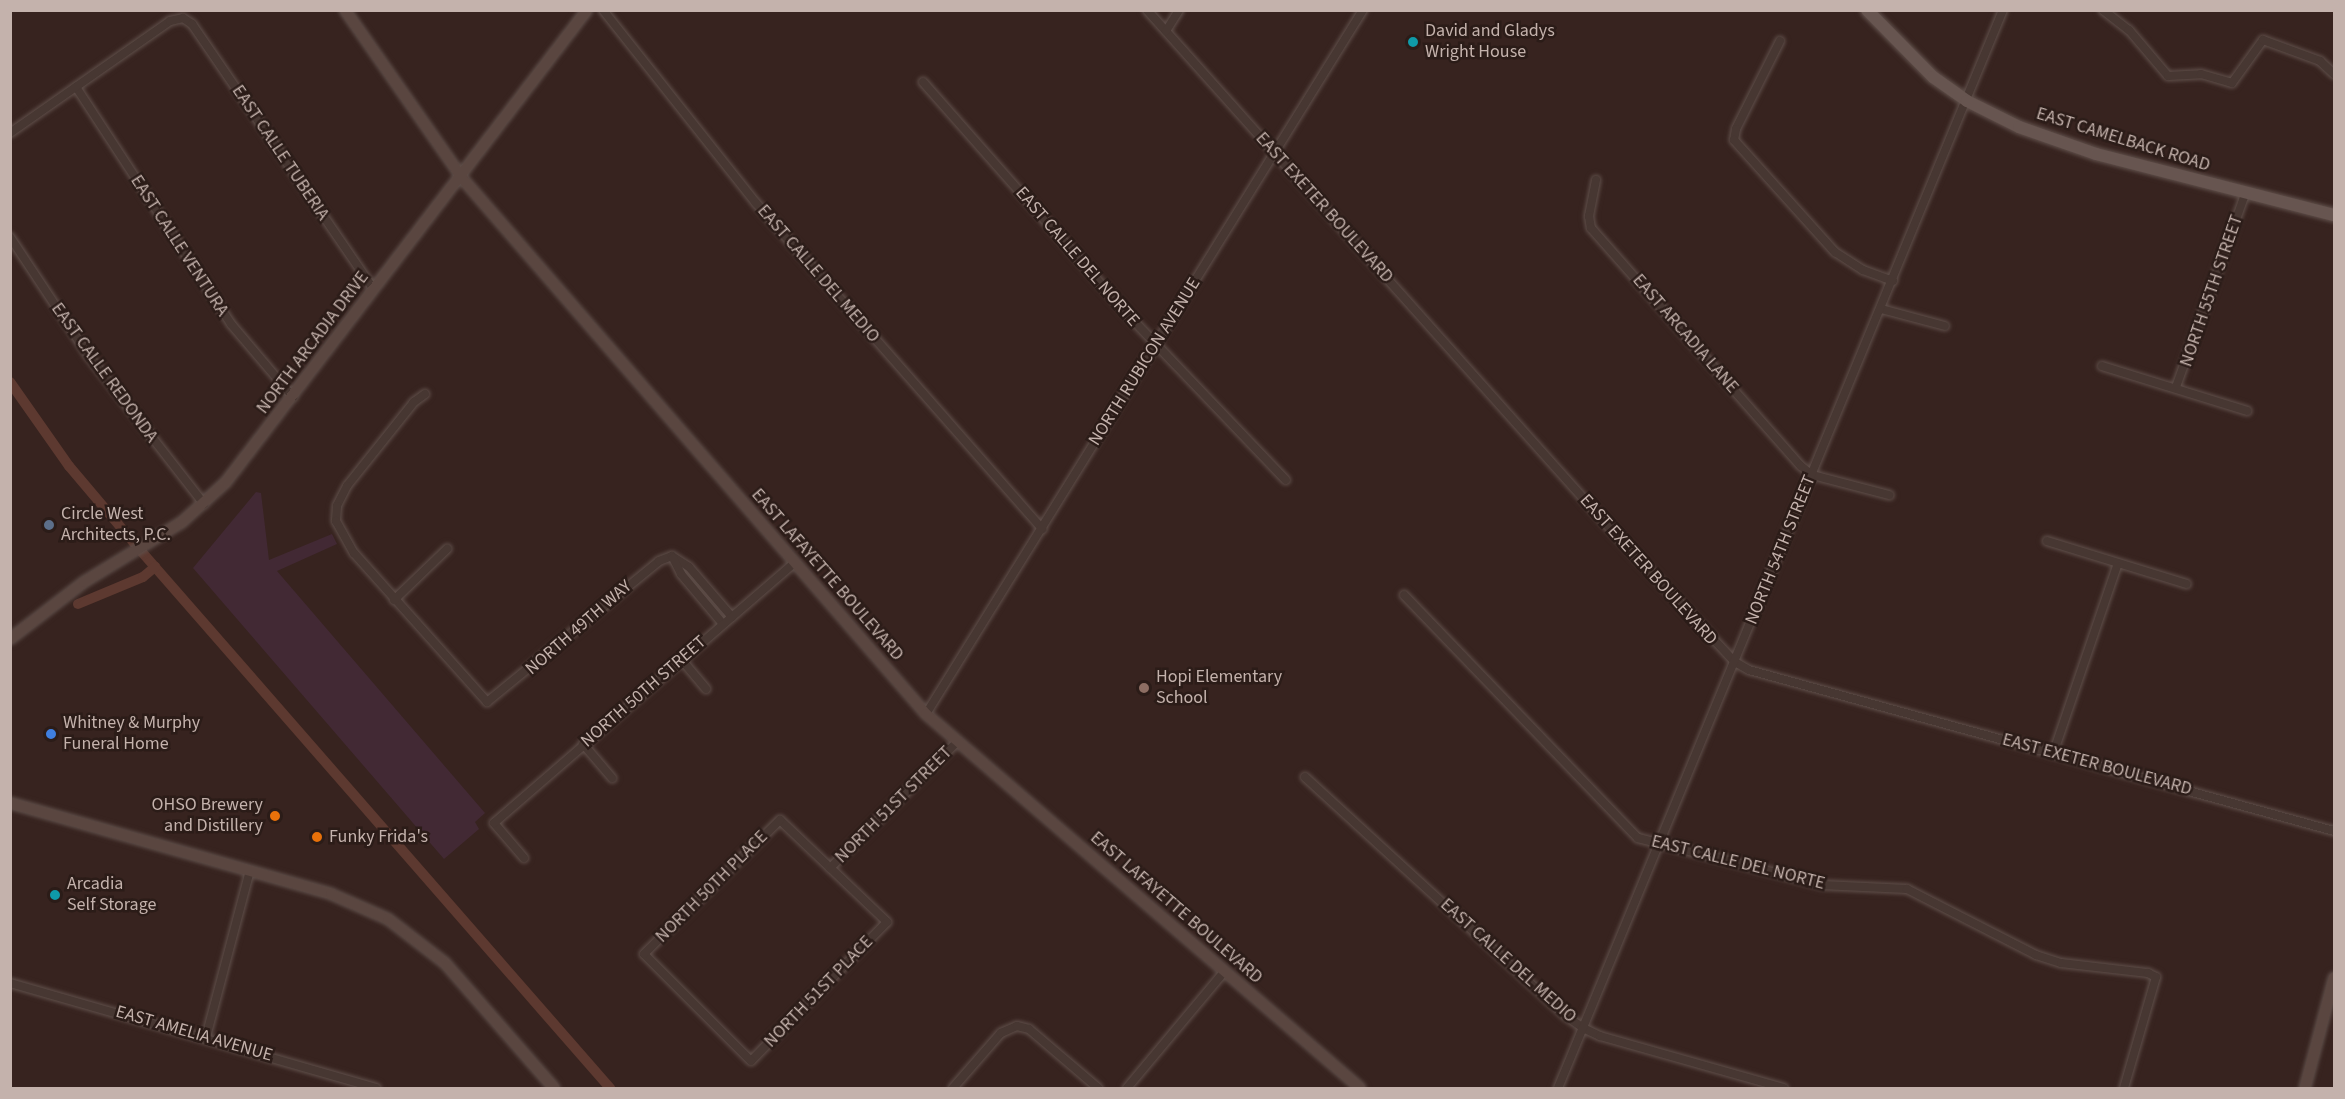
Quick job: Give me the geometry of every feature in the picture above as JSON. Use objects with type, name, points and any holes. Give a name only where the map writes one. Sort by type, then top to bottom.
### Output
[{"type":"main road","name":"EAST CAMELBACK ROAD","points":[[1867,10],[1907,54],[1967,101],[2068,146],[2245,194],[2334,215]]},
{"type":"street","name":"EAST LAFAYETTE BOULEVARD","points":[[345,10],[462,178],[926,714],[1360,1089]]},
{"type":"street","name":"NORTH ARCADIA DRIVE","points":[[10,639],[68,593],[149,545],[204,504],[247,459],[587,10]]},
{"type":"street","name":"EAST CALLE DEL MEDIO","points":[[603,10],[756,203],[1042,529]]},
{"type":"street","name":"EAST EXETER BOULEVARD","points":[[1147,10],[1735,662],[1749,670],[2334,831]]},
{"type":"street","points":[[1166,30],[1179,10]]},
{"type":"street","name":"NORTH RUBICON AVENUE","points":[[926,714],[1363,10]]},
{"type":"street","name":"NORTH 54TH STREET","points":[[1558,1089],[2003,10]]},
{"type":"street","points":[[2103,10],[2129,30],[2168,76],[2201,74],[2232,83],[2263,40],[2320,61],[2334,74]]},
{"type":"street","name":"EAST CALLE TUBERIA","points":[[76,87],[170,21],[183,18],[192,24],[374,290]]},
{"type":"street","points":[[1780,41],[1733,136],[1835,252],[1854,266],[1893,281]]},
{"type":"street","name":"EAST CALLE DEL NORTE","points":[[923,82],[1155,345],[1286,480]]},
{"type":"street","points":[[10,133],[76,87]]},
{"type":"street","name":"EAST CALLE VENTURA","points":[[76,87],[231,324],[293,397]]},
{"type":"street","name":"EAST ARCADIA LANE","points":[[1596,180],[1589,216],[1591,228],[1812,475]]},
{"type":"street","name":"NORTH 55TH STREET","points":[[2176,387],[2245,194]]},
{"type":"street","name":"EAST CALLE REDONDA","points":[[10,237],[88,355],[204,504]]},
{"type":"street","points":[[1881,309],[1945,326]]},
{"type":"street","points":[[2102,366],[2176,387],[2187,395],[2247,411]]},
{"type":"street","points":[[425,394],[414,402],[347,486],[337,506],[336,521],[340,533],[394,600],[447,549]]},
{"type":"street","points":[[1812,475],[1889,495]]},
{"type":"street","points":[[2047,541],[2117,566],[2187,584]]},
{"type":"street","points":[[672,556],[689,567],[732,617]]},
{"type":"street","points":[[672,556],[698,595],[723,624]]},
{"type":"street","name":"NORTH 49TH WAY","points":[[394,600],[487,702],[658,561],[672,556]]},
{"type":"street","name":"NORTH 50TH STREET","points":[[524,858],[494,823],[795,562]]},
{"type":"street","points":[[2053,754],[2117,566]]},
{"type":"street","points":[[698,595],[706,587]]},
{"type":"street","name":"EAST CALLE DEL NORTE","points":[[1404,595],[1638,838],[1822,885],[1907,889],[2037,956],[2061,963],[2148,973],[2156,977],[2124,1089]]},
{"type":"street","points":[[681,659],[706,689]]},
{"type":"street","name":"NORTH 51ST STREET","points":[[830,868],[957,742]]},
{"type":"street","points":[[583,744],[612,778]]},
{"type":"street","name":"EAST CALLE DEL MEDIO","points":[[1305,777],[1583,1028],[1600,1036],[1784,1089]]},
{"type":"street","points":[[10,803],[338,896],[406,929],[445,963],[555,1089]]},
{"type":"street","name":"NORTH 50TH PLACE","points":[[751,1061],[644,954],[780,820],[830,868]]},
{"type":"street","name":"NORTH 51ST PLACE","points":[[751,1061],[887,922],[830,868]]},
{"type":"street","points":[[206,1037],[250,871]]},
{"type":"street","points":[[1127,1089],[1224,972]]},
{"type":"street","points":[[2305,1089],[2334,978]]},
{"type":"street","name":"EAST AMELIA AVENUE","points":[[10,983],[206,1037],[376,1089]]},
{"type":"street","points":[[953,1089],[1001,1033],[1017,1026],[1029,1029],[1098,1089]]},
{"type":"shaded area","points":[[256,492],[261,493],[269,560],[332,534],[337,544],[277,571],[485,813],[475,822],[479,829],[444,859],[193,568]]},
{"type":"waterway","points":[[10,382],[69,466],[134,543],[610,1088]]},
{"type":"waterway","points":[[78,604],[143,577],[155,567]]},
{"type":"place","name":"David and Gladys Wright House","points":[[1413,42]]},
{"type":"place","name":"Circle West Architects, P.C.","points":[[49,525]]},
{"type":"place","name":"Hopi Elementary School","points":[[1144,688]]},
{"type":"place","name":"Whitney & Murphy Funeral Home","points":[[51,734]]},
{"type":"place","name":"OHSO Brewery and Distillery","points":[[275,816]]},
{"type":"place","name":"Funky Frida's","points":[[317,837]]},
{"type":"place","name":"Arcadia Self Storage","points":[[55,895]]}]
